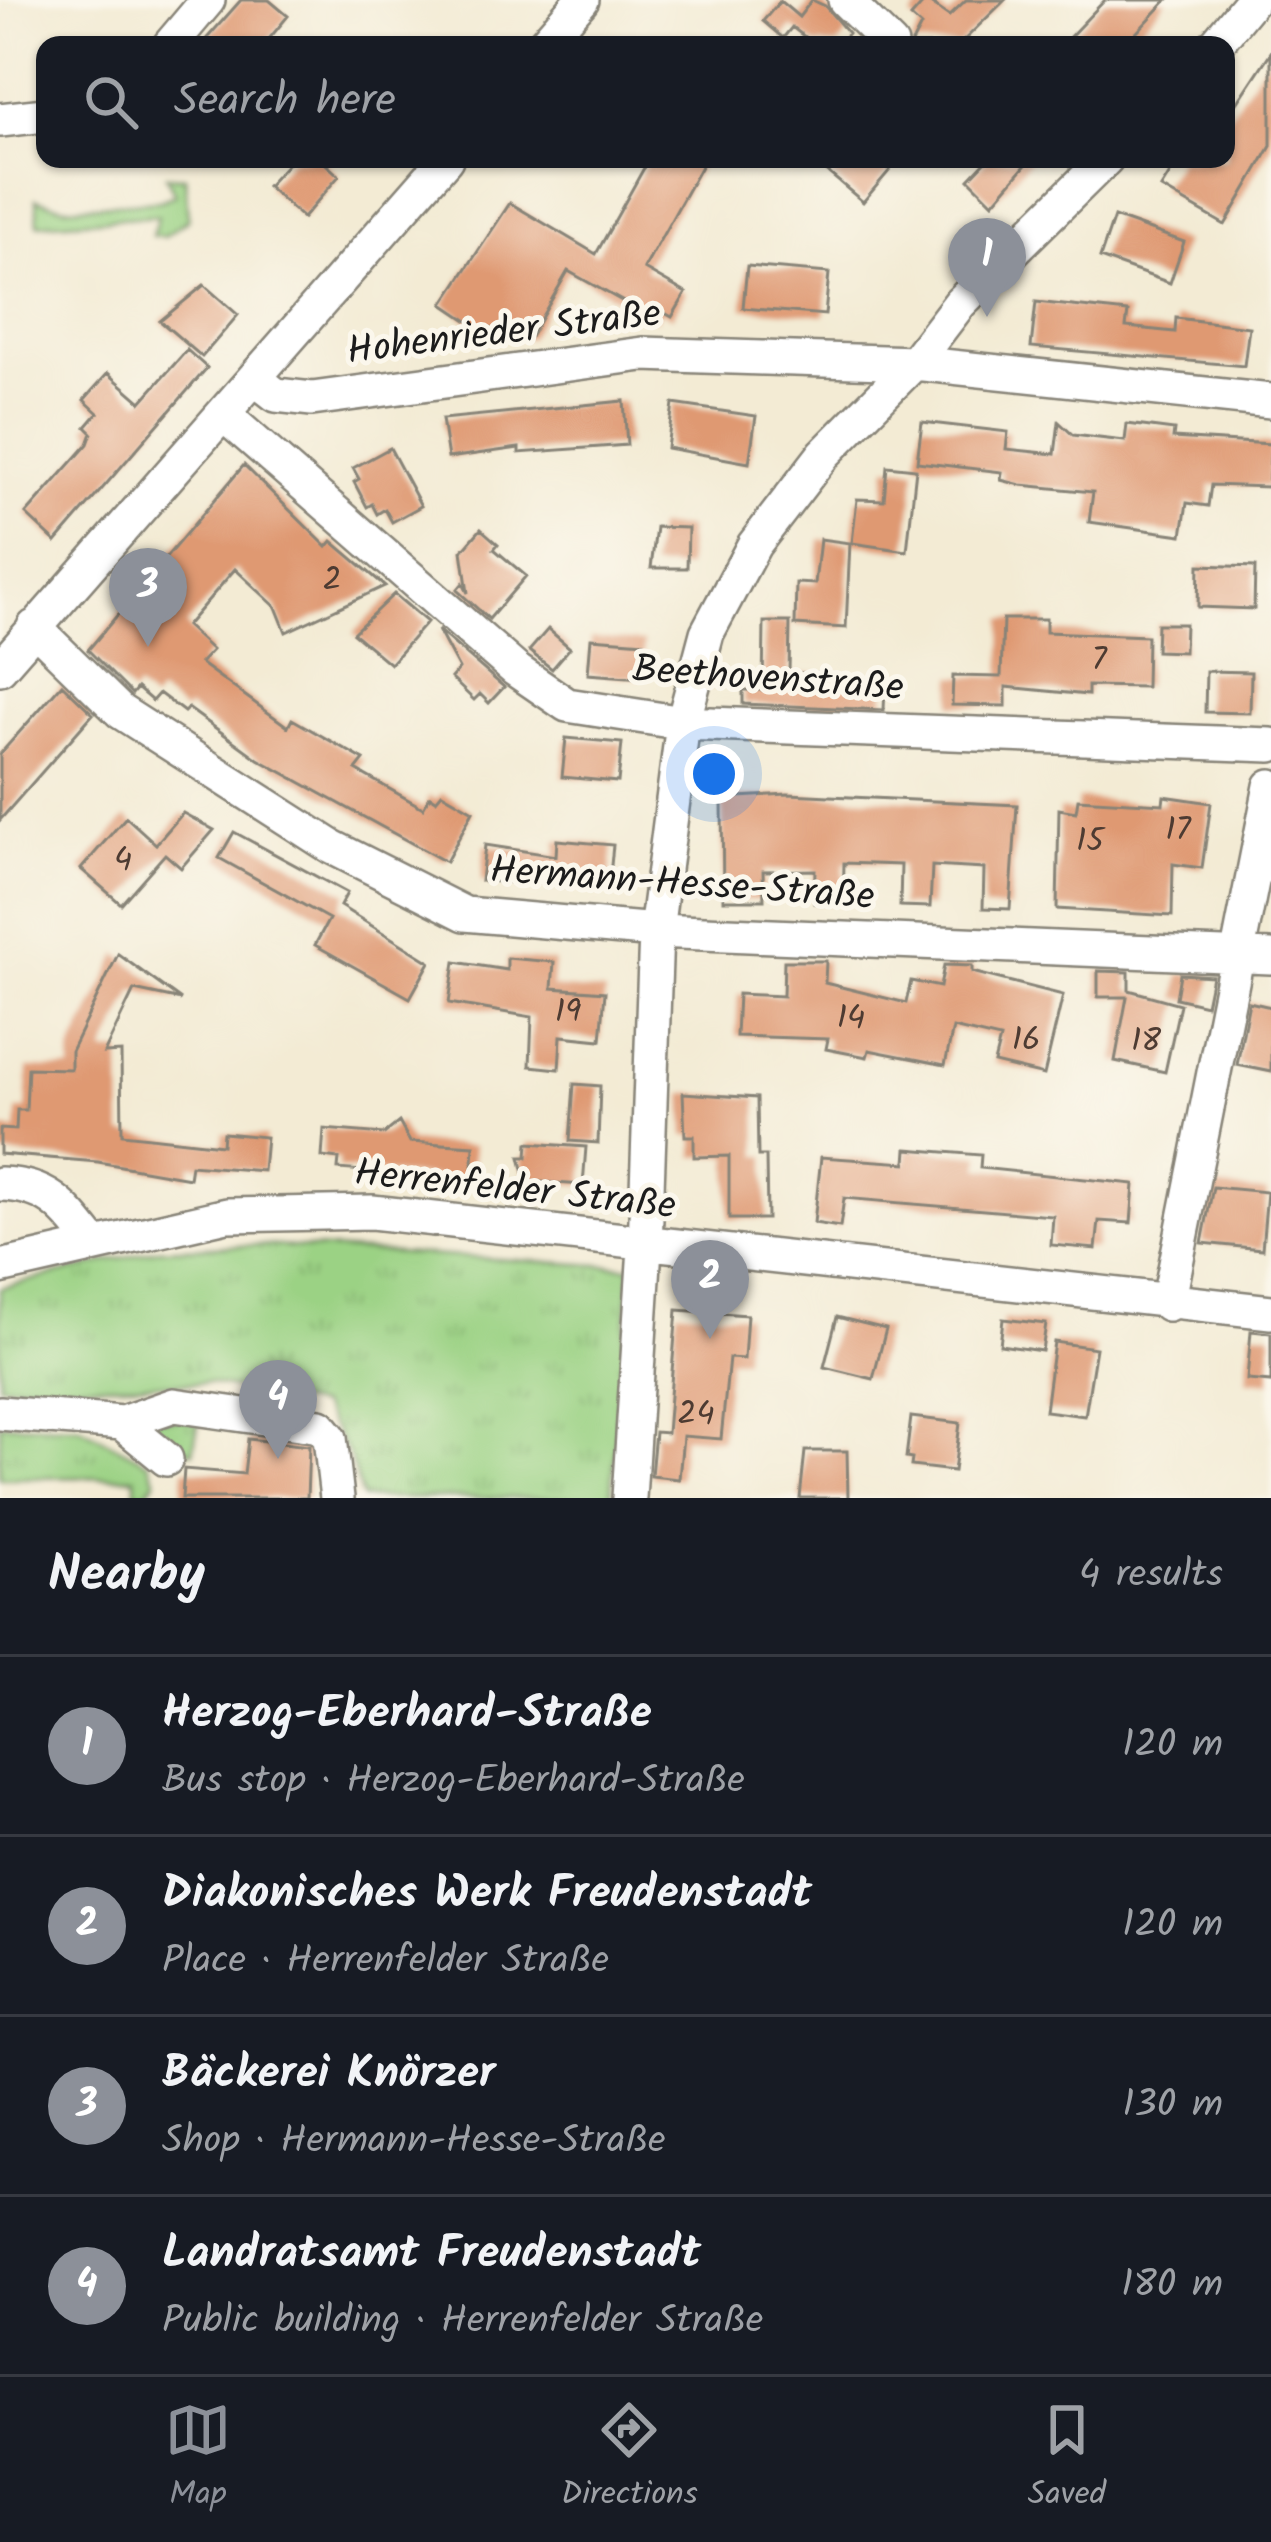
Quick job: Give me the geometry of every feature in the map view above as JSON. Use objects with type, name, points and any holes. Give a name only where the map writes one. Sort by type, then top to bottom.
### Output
[{"type":"street","points":[[178,36],[208,0]]},
{"type":"street","points":[[551,36],[582,0]]},
{"type":"street","points":[[844,0],[882,36]]},
{"type":"street","points":[[1222,36],[1252,0]]},
{"type":"street","points":[[0,120],[36,116]]},
{"type":"street","points":[[0,668],[438,168]]},
{"type":"street","points":[[628,1498],[645,1247],[656,931],[683,723],[707,633],[754,545],[824,454],[914,363],[960,303],[1097,168]]},
{"type":"street","name":"Hohenrieder Straße","points":[[254,378],[275,394],[312,399],[643,354],[914,363],[1271,401]]},
{"type":"street","name":"Beethovenstraße","points":[[223,414],[516,670],[567,705],[683,723],[1271,745]]},
{"type":"street","name":"Hermann-Hesse-Straße","points":[[34,627],[121,712],[332,847],[465,914],[656,931],[1271,957]]},
{"type":"street","points":[[1168,1304],[1271,786]]},
{"type":"street","points":[[0,1184],[31,1184],[57,1198],[92,1243]]},
{"type":"street","name":"Herrenfelder Straße","points":[[0,1268],[227,1215],[372,1212],[645,1247],[1271,1312]]},
{"type":"street","points":[[0,1413],[122,1423],[174,1405],[320,1426],[330,1438],[337,1498]]},
{"type":"street","points":[[122,1423],[166,1459]]},
{"type":"green space","points":[[166,176],[185,177],[188,219],[164,237],[152,236],[158,216],[38,224],[36,199],[65,207],[160,201],[175,195]]},
{"type":"green space","points":[[260,1245],[631,1267],[611,1498],[362,1498],[350,1458],[320,1406],[208,1383],[0,1385],[0,1288],[159,1249]]},
{"type":"green space","points":[[151,1418],[199,1420],[193,1451],[173,1449],[154,1435]]},
{"type":"green space","points":[[0,1424],[79,1426],[149,1463],[156,1481],[147,1492],[135,1492],[135,1477],[0,1478]]},
{"type":"building","points":[[241,0],[269,0],[288,16],[271,36],[209,36]]},
{"type":"building","points":[[812,0],[825,6],[848,33],[804,36],[792,27],[781,36],[763,21],[780,1],[799,17]]},
{"type":"building","points":[[926,0],[949,16],[966,0],[1005,0],[968,36],[916,36],[921,26],[911,17]]},
{"type":"building","points":[[1105,0],[1167,0],[1133,36],[1071,36]]},
{"type":"building","points":[[1271,52],[1271,146],[1225,225],[1161,188],[1173,168],[1235,168],[1235,106]]},
{"type":"building","points":[[284,168],[330,168],[339,176],[303,218],[267,186]]},
{"type":"building","points":[[644,168],[700,168],[644,269],[686,293],[672,317],[661,311],[656,320],[568,271],[529,339],[486,327],[483,331],[443,304],[510,203],[596,254]]},
{"type":"building","points":[[823,168],[890,170],[863,202]]},
{"type":"building","points":[[979,168],[1023,168],[993,203],[969,179]]},
{"type":"building","points":[[1114,217],[1184,242],[1170,283],[1100,258]]},
{"type":"building","points":[[747,266],[829,273],[825,315],[743,308]]},
{"type":"building","points":[[204,285],[238,315],[202,357],[160,321]]},
{"type":"building","points":[[1036,302],[1128,312],[1126,327],[1175,332],[1176,318],[1249,327],[1244,366],[1031,347]]},
{"type":"building","points":[[187,350],[207,368],[56,542],[26,514],[88,444],[92,433],[86,427],[98,413],[84,400],[108,373],[141,402]]},
{"type":"building","points":[[624,401],[627,445],[519,453],[519,448],[448,458],[442,419]]},
{"type":"building","points":[[673,404],[756,416],[749,463],[667,448]]},
{"type":"building","points":[[922,422],[1008,432],[1006,449],[1055,454],[1059,422],[1073,435],[1125,441],[1127,424],[1174,430],[1173,438],[1271,444],[1268,487],[1211,485],[1208,506],[1187,503],[1182,535],[1089,522],[1093,492],[1021,485],[1001,480],[1002,472],[917,462]]},
{"type":"building","points":[[390,448],[421,506],[392,522],[385,509],[377,514],[372,504],[367,507],[354,482],[359,479],[353,468]]},
{"type":"building","points":[[244,465],[327,547],[332,541],[385,586],[286,632],[276,607],[235,569],[186,626],[212,650],[200,663],[288,727],[292,719],[364,760],[356,770],[423,808],[430,796],[436,800],[442,793],[473,811],[446,862],[258,759],[188,708],[184,712],[159,693],[152,701],[137,688],[132,694],[88,650]]},
{"type":"building","points":[[887,466],[916,469],[907,551],[852,543],[857,499],[884,500]]},
{"type":"building","points":[[656,527],[688,528],[687,568],[651,568]]},
{"type":"building","points":[[481,529],[498,544],[494,549],[526,576],[489,619],[457,590],[463,583],[468,593],[462,551]]},
{"type":"building","points":[[820,539],[850,543],[846,628],[795,625],[796,583],[815,584]]},
{"type":"building","points":[[1199,565],[1255,567],[1254,609],[1198,607]]},
{"type":"building","points":[[394,594],[427,622],[390,664],[353,633]]},
{"type":"building","points":[[1003,619],[1046,619],[1046,632],[1147,636],[1146,687],[1088,686],[1088,695],[1006,687],[1006,706],[952,705],[953,676],[1001,677]]},
{"type":"building","points":[[764,622],[790,622],[789,673],[824,673],[824,686],[885,688],[884,710],[743,704],[743,690],[763,690]]},
{"type":"building","points":[[1157,624],[1185,624],[1184,652],[1156,651]]},
{"type":"building","points":[[548,629],[570,648],[552,669],[529,651]]},
{"type":"building","points":[[438,630],[504,687],[489,703],[480,694],[474,700],[451,678],[459,669]]},
{"type":"building","points":[[591,638],[644,642],[641,678],[588,674]]},
{"type":"building","points":[[1206,671],[1251,672],[1250,713],[1205,712]]},
{"type":"building","points":[[62,684],[93,714],[0,820],[0,754]]},
{"type":"building","points":[[566,738],[622,743],[618,782],[562,777]]},
{"type":"building","points":[[788,794],[1017,805],[1010,909],[983,908],[984,869],[932,866],[930,907],[900,906],[901,865],[844,863],[843,903],[814,903],[815,870],[763,871],[764,900],[723,900],[722,798]]},
{"type":"building","points":[[1164,796],[1211,803],[1202,868],[1173,864],[1172,916],[1057,909],[1059,809],[1076,812],[1078,799],[1163,804]]},
{"type":"building","points":[[183,813],[214,830],[181,868],[165,854],[121,904],[81,869],[126,817],[156,844]]},
{"type":"building","points":[[234,832],[347,893],[340,906],[430,962],[410,998],[315,945],[329,919],[219,858]]},
{"type":"building","points":[[557,840],[613,845],[609,886],[481,881],[485,845],[556,856]]},
{"type":"building","points":[[118,954],[181,1000],[134,990],[104,1053],[121,1052],[122,1134],[222,1145],[223,1133],[266,1137],[263,1171],[191,1165],[189,1178],[98,1162],[0,1154],[0,1129],[16,1130],[17,1110],[26,1110],[28,1068],[71,1069],[71,1051]]},
{"type":"building","points":[[507,958],[554,962],[552,988],[605,992],[601,1040],[561,1036],[559,1069],[530,1066],[532,1017],[449,1003],[455,962],[507,970]]},
{"type":"building","points":[[784,961],[826,961],[825,983],[906,1003],[911,981],[940,987],[944,965],[972,966],[972,972],[1063,995],[1044,1075],[994,1063],[1000,1039],[953,1028],[945,1065],[869,1050],[867,1057],[826,1049],[828,1039],[736,1036],[738,994],[783,996]]},
{"type":"building","points":[[1098,971],[1129,972],[1129,990],[1180,1004],[1165,1072],[1115,1061],[1127,997],[1098,997]]},
{"type":"building","points":[[1180,974],[1212,976],[1206,1005],[1176,998]]},
{"type":"building","points":[[1249,1002],[1271,1007],[1271,1072],[1237,1065]]},
{"type":"building","points":[[574,1084],[600,1086],[598,1143],[570,1141]]},
{"type":"building","points":[[683,1093],[757,1098],[758,1156],[766,1156],[767,1219],[729,1219],[729,1156],[694,1157],[694,1136],[685,1136]]},
{"type":"building","points":[[399,1122],[410,1142],[474,1146],[472,1180],[338,1169],[339,1159],[322,1157],[324,1129],[384,1134]]},
{"type":"building","points":[[528,1143],[586,1147],[583,1185],[526,1181],[520,1157],[527,1157]]},
{"type":"building","points":[[907,1149],[981,1155],[980,1168],[1134,1184],[1131,1223],[1099,1221],[1096,1249],[1051,1245],[1053,1216],[844,1198],[840,1227],[814,1223],[821,1157],[906,1163]]},
{"type":"building","points":[[1213,1187],[1267,1192],[1262,1249],[1202,1243]]},
{"type":"building","points":[[677,1310],[747,1315],[744,1359],[729,1358],[721,1439],[683,1436],[679,1479],[651,1476],[655,1432],[667,1433]]},
{"type":"building","points":[[837,1317],[886,1329],[873,1379],[824,1367]]},
{"type":"building","points":[[1003,1319],[1046,1324],[1042,1351],[1000,1345]]},
{"type":"building","points":[[1251,1331],[1271,1333],[1271,1382],[1247,1380]]},
{"type":"building","points":[[1054,1342],[1096,1348],[1085,1416],[1045,1411]]},
{"type":"building","points":[[911,1417],[960,1423],[954,1471],[911,1466],[912,1459],[906,1458]]},
{"type":"building","points":[[248,1439],[309,1446],[307,1498],[182,1498],[184,1469],[244,1474]]},
{"type":"building","points":[[805,1451],[847,1451],[848,1498],[800,1498]]},
{"type":"place","name":"Herzog-Eberhard-Straße","points":[[987,317]]},
{"type":"place","name":"Bäckerei Knörzer","points":[[148,647]]},
{"type":"place","name":"Diakonisches Werk Freudenstadt","points":[[710,1339]]},
{"type":"place","name":"Landratsamt Freudenstadt","points":[[278,1459]]}]
